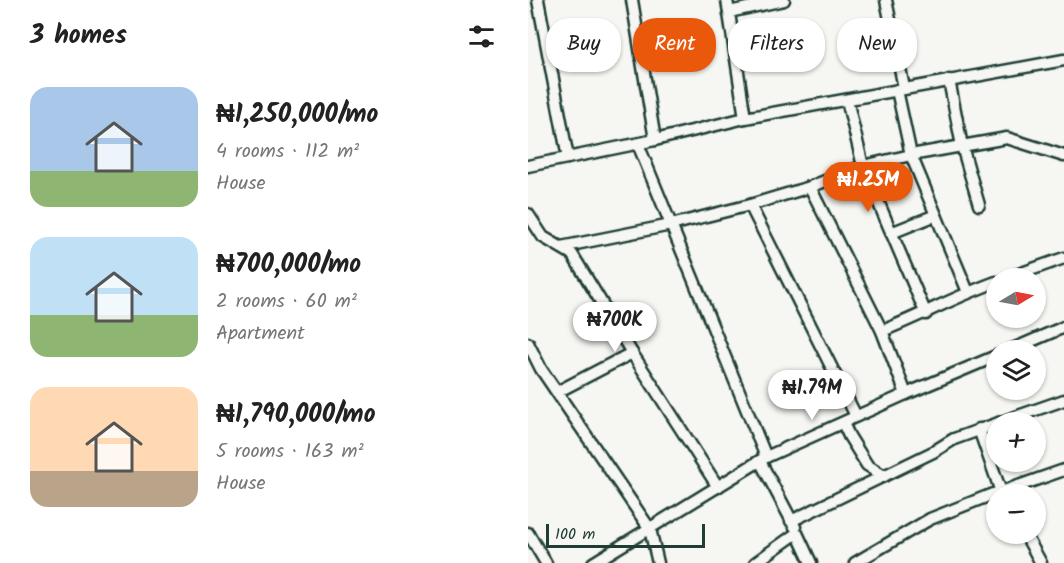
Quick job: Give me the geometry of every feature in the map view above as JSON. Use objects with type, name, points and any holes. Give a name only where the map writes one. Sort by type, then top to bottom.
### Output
[{"type":"street","points":[[538,0],[568,158]]},
{"type":"street","points":[[632,0],[655,140]]},
{"type":"street","points":[[727,0],[745,118]]},
{"type":"street","points":[[729,12],[784,0]]},
{"type":"street","points":[[886,0],[911,155],[968,292]]},
{"type":"street","points":[[528,166],[638,144],[745,118],[1064,60]]},
{"type":"street","points":[[949,80],[962,146],[979,206]]},
{"type":"street","points":[[847,100],[863,166],[926,314]]},
{"type":"street","points":[[561,247],[671,225],[750,205],[810,187],[863,166],[911,155],[1007,138],[1064,156]]},
{"type":"street","points":[[638,144],[763,459],[811,563]]},
{"type":"street","points":[[810,187],[882,332],[906,394]]},
{"type":"street","points":[[750,205],[856,417]]},
{"type":"street","points":[[528,214],[543,237],[572,254],[718,487]]},
{"type":"street","points":[[891,233],[936,215]]},
{"type":"street","points":[[1036,268],[1064,258]]},
{"type":"street","points":[[882,332],[986,286]]},
{"type":"street","points":[[1034,340],[1064,327]]},
{"type":"street","points":[[528,343],[541,369],[650,529],[658,563]]},
{"type":"street","points":[[557,392],[632,353]]},
{"type":"street","points":[[593,563],[763,459],[986,360]]},
{"type":"street","points":[[1029,412],[1064,400]]},
{"type":"street","points":[[843,423],[867,465],[884,476]]},
{"type":"street","points":[[791,521],[933,452],[954,439],[986,427]]},
{"type":"street","points":[[980,429],[999,484]]},
{"type":"street","points":[[1026,484],[1064,470]]},
{"type":"street","points":[[855,563],[930,519],[986,499]]},
{"type":"street","points":[[528,533],[546,563]]},
{"type":"street","points":[[754,563],[797,533]]},
{"type":"street","points":[[1031,544],[1041,563]]}]
